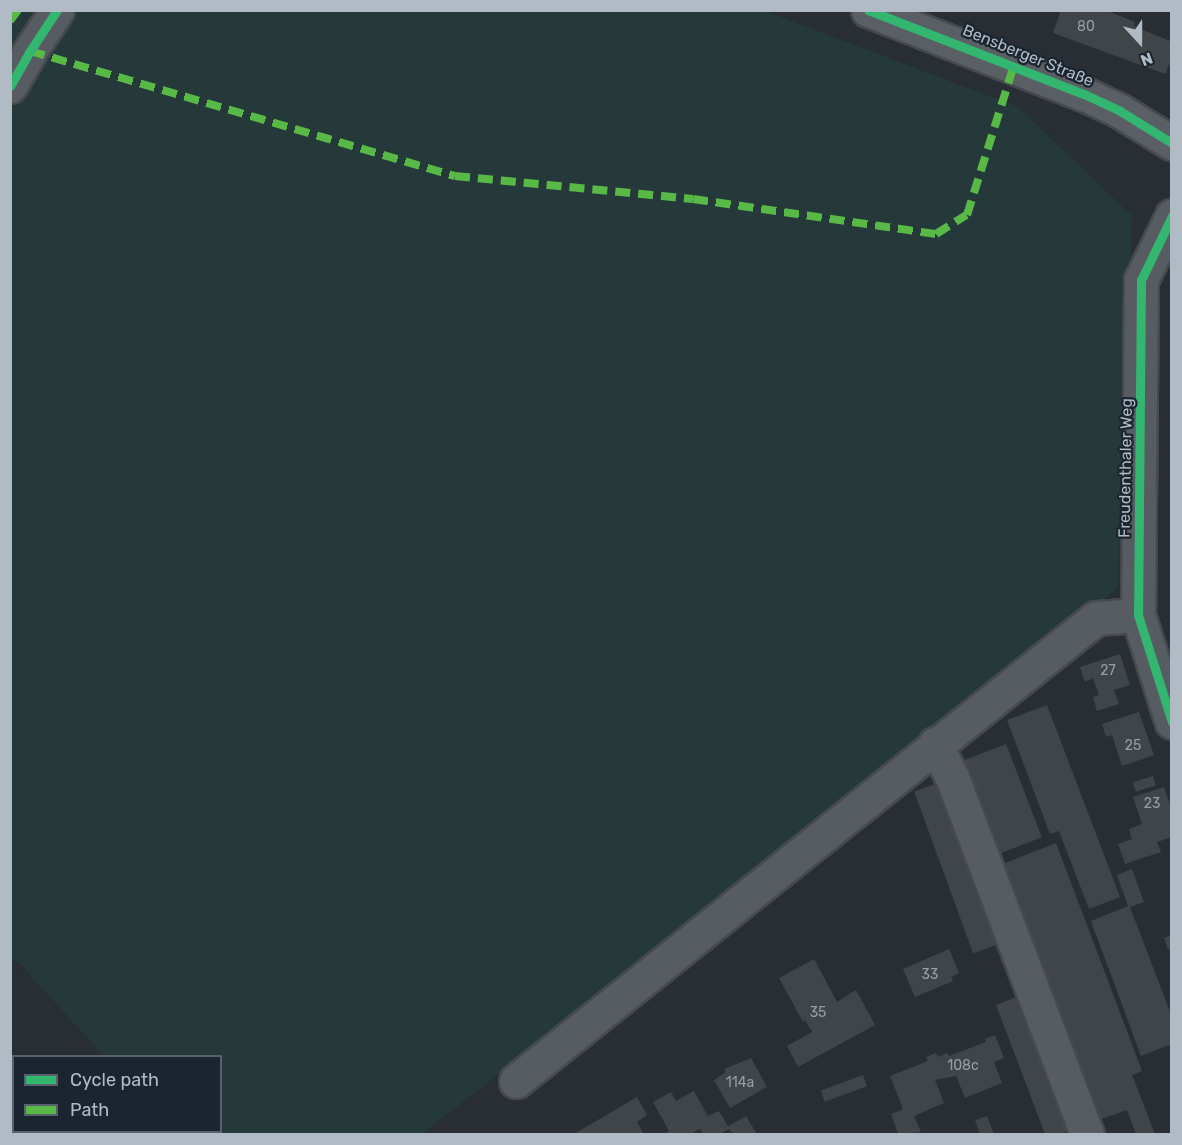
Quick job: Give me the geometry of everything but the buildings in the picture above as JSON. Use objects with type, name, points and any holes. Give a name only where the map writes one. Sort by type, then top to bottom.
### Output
[{"type":"main road","name":"Bensberger Straße","points":[[868,10],[1074,90],[1120,111],[1172,143]]},
{"type":"street","points":[[10,86],[57,10]]},
{"type":"street","name":"Freudenthaler Weg","points":[[1172,216],[1142,280],[1138,615],[1172,722]]},
{"type":"street","points":[[516,1082],[935,744],[1096,618],[1138,615]]},
{"type":"street","points":[[935,744],[965,809],[1087,1134]]},
{"type":"green space","points":[[10,11],[765,11],[1018,107],[1132,216],[1118,588],[422,1134],[174,1134],[222,1133],[222,1055],[103,1055],[20,964],[11,959]]},
{"type":"marked path","points":[[10,21],[18,10]]},
{"type":"marked path","points":[[30,51],[455,176],[693,199],[936,234],[967,215],[1014,65]]},
{"type":"cycle path","points":[[10,86],[57,10]]},
{"type":"cycle path","points":[[868,10],[1084,94],[1120,111],[1172,143]]},
{"type":"cycle path","points":[[1172,216],[1141,280],[1138,615],[1172,722]]}]
